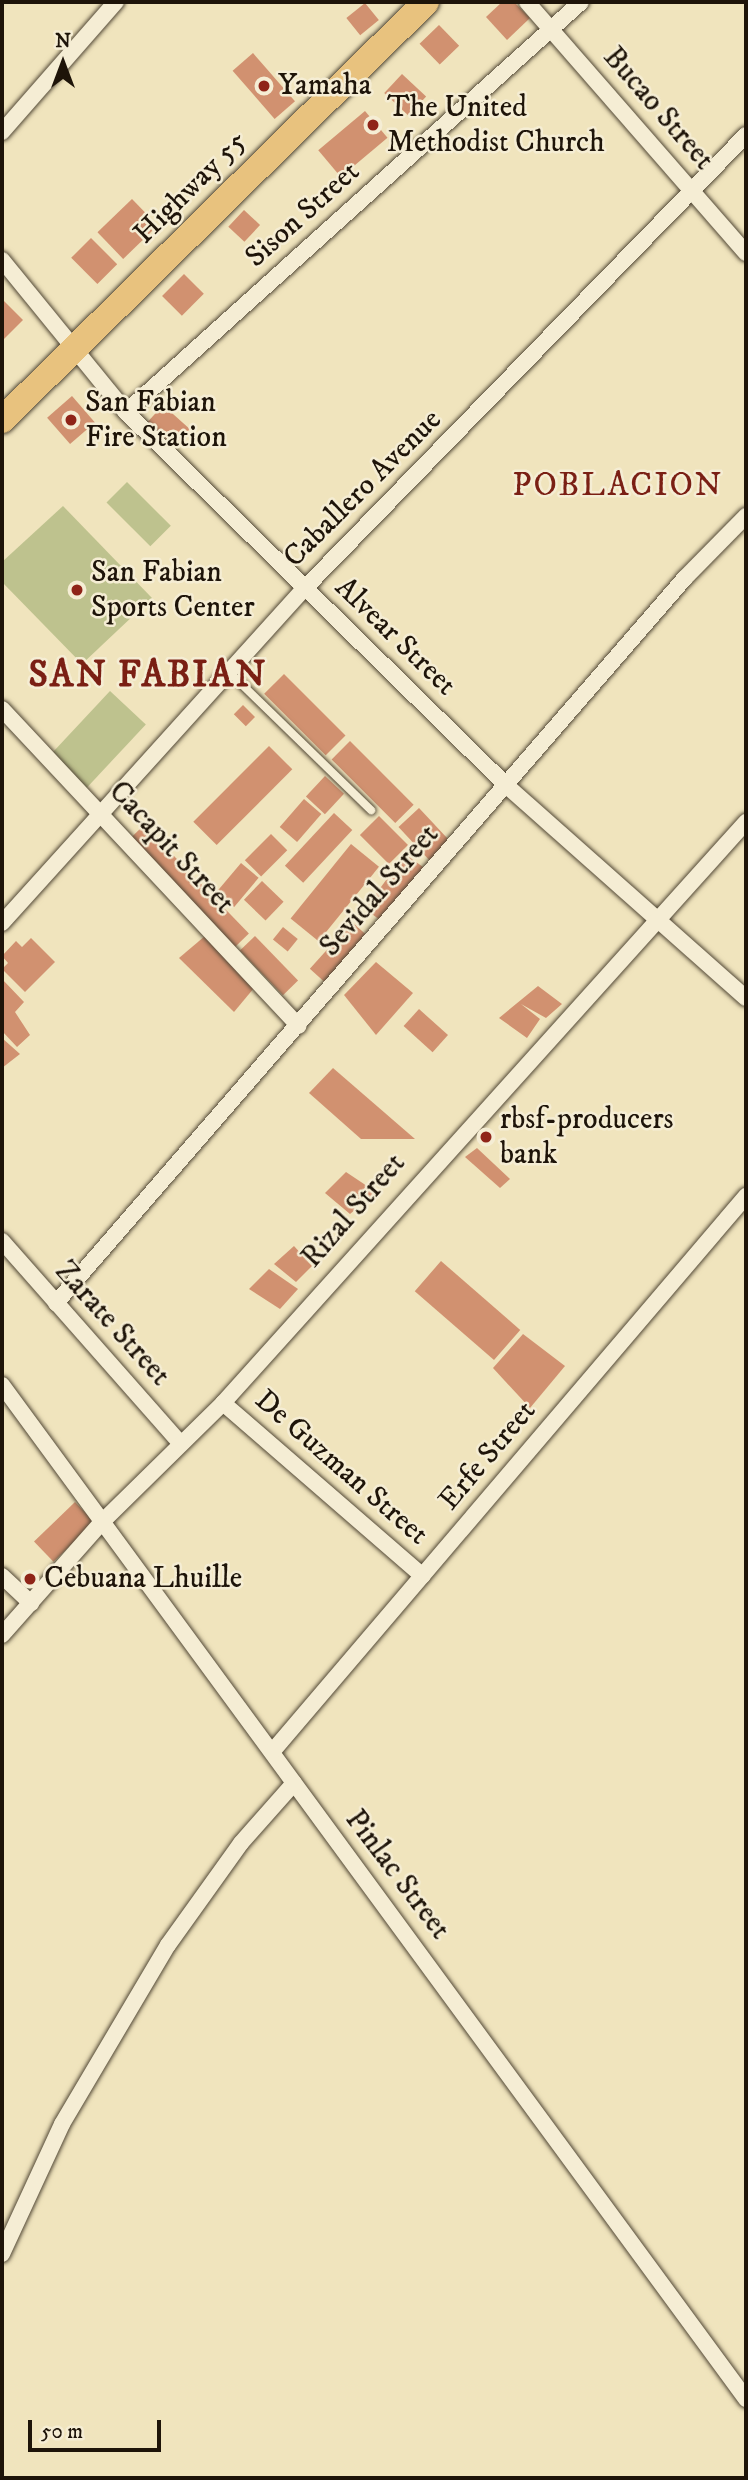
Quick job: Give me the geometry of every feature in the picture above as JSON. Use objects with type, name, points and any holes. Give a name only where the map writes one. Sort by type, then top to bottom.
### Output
[{"type":"highway","name":"Highway 55","points":[[2,421],[426,2]]},
{"type":"street","points":[[2,132],[116,2]]},
{"type":"street","name":"Bucao Street","points":[[527,2],[746,253]]},
{"type":"street","name":"Sison Street","points":[[126,412],[581,2]]},
{"type":"street","name":"Caballero Avenue","points":[[2,923],[102,817],[304,588],[746,135]]},
{"type":"street","name":"Alvear Street","points":[[2,260],[72,354],[126,412],[507,786],[746,998]]},
{"type":"street","name":"Sevidal Street","points":[[56,1303],[746,516]]},
{"type":"street","name":"Cacapit Street","points":[[2,709],[299,1026]]},
{"type":"street","name":"Rizal Street","points":[[2,1635],[102,1522],[223,1403],[442,1154],[659,923],[746,822]]},
{"type":"street","name":"Erfe Street","points":[[272,1752],[746,1196]]},
{"type":"street","name":"Zarate Street","points":[[2,1241],[180,1443]]},
{"type":"street","name":"Pinlac Street","points":[[2,1385],[746,2399]]},
{"type":"street","name":"De Guzman Street","points":[[223,1403],[423,1576]]},
{"type":"street","points":[[2,1576],[31,1603]]},
{"type":"street","points":[[2,2254],[62,2124],[161,1957],[241,1843],[294,1783]]},
{"type":"lane","points":[[230,673],[371,810]]},
{"type":"green space","points":[[127,482],[171,526],[150,546],[106,503]]},
{"type":"green space","name":"San Fabian Sports Center","points":[[63,506],[152,598],[82,664],[2,582],[2,562]]},
{"type":"green space","points":[[110,691],[146,724],[86,789],[50,755]]},
{"type":"building","points":[[502,2],[514,2],[530,18],[507,40],[486,17]]},
{"type":"building","points":[[365,3],[379,20],[360,35],[346,18]]},
{"type":"building","points":[[439,25],[459,46],[440,65],[420,44]]},
{"type":"building","name":"Yamaha","points":[[253,53],[295,101],[275,119],[233,71]]},
{"type":"building","points":[[402,74],[426,97],[408,116],[384,93]]},
{"type":"building","points":[[365,111],[387,138],[341,177],[318,150]]},
{"type":"building","points":[[132,199],[158,226],[123,259],[97,232]]},
{"type":"building","points":[[244,210],[260,225],[244,242],[228,227]]},
{"type":"building","points":[[91,238],[117,264],[97,284],[71,258]]},
{"type":"building","points":[[184,274],[204,294],[182,316],[162,296]]},
{"type":"building","points":[[2,299],[23,320],[4,339],[2,337]]},
{"type":"building","name":"San Fabian Fire Station","points":[[72,396],[95,422],[70,444],[47,418]]},
{"type":"building","points":[[163,405],[190,429],[174,446],[148,422]]},
{"type":"building","points":[[284,674],[346,736],[326,755],[264,694]]},
{"type":"building","points":[[243,705],[255,717],[246,726],[234,714]]},
{"type":"building","points":[[350,741],[414,805],[395,823],[332,759]]},
{"type":"building","points":[[269,746],[292,769],[217,845],[193,822]]},
{"type":"building","points":[[325,776],[344,794],[325,814],[306,796]]},
{"type":"building","points":[[304,799],[321,814],[297,842],[280,827]]},
{"type":"building","points":[[419,808],[451,842],[431,861],[399,827]]},
{"type":"building","points":[[334,813],[352,830],[303,883],[285,866]]},
{"type":"building","points":[[379,816],[408,845],[389,864],[360,835]]},
{"type":"building","points":[[144,825],[249,934],[235,948],[130,839]]},
{"type":"building","points":[[271,834],[287,850],[261,876],[245,860]]},
{"type":"building","points":[[351,844],[379,867],[319,941],[291,919]]},
{"type":"building","points":[[405,854],[427,870],[387,925],[365,909]]},
{"type":"building","points":[[241,863],[259,878],[234,907],[217,892]]},
{"type":"building","points":[[262,881],[284,902],[266,921],[244,900]]},
{"type":"building","points":[[352,922],[371,939],[328,986],[310,969]]},
{"type":"building","points":[[283,927],[298,939],[288,951],[273,939]]},
{"type":"building","points":[[205,936],[254,988],[234,1012],[179,958]]},
{"type":"building","points":[[255,936],[298,981],[283,995],[240,951]]},
{"type":"building","points":[[31,938],[55,962],[25,992],[2,969],[8,963],[2,956],[16,941],[22,947]]},
{"type":"building","points":[[376,962],[413,993],[376,1035],[344,995]]},
{"type":"building","points":[[2,979],[24,1002],[15,1012],[30,1035],[17,1047],[2,1031]]},
{"type":"building","points":[[538,986],[562,1004],[546,1018],[521,1004],[540,1019],[527,1038],[499,1018]]},
{"type":"building","points":[[419,1009],[448,1035],[433,1052],[404,1026]]},
{"type":"building","points":[[2,1038],[20,1054],[2,1068]]},
{"type":"building","points":[[333,1068],[415,1139],[361,1139],[309,1093]]},
{"type":"building","points":[[477,1148],[510,1179],[500,1188],[465,1157]]},
{"type":"building","points":[[346,1172],[376,1192],[350,1214],[325,1193]]},
{"type":"building","points":[[294,1246],[312,1266],[296,1282],[274,1264]]},
{"type":"building","points":[[441,1261],[520,1330],[494,1360],[415,1291]]},
{"type":"building","points":[[269,1269],[298,1289],[280,1309],[249,1289]]},
{"type":"building","points":[[523,1334],[565,1366],[530,1408],[493,1368]]},
{"type":"building","points":[[75,1502],[94,1522],[53,1562],[34,1542]]},
{"type":"place","name":"Yamaha","points":[[264,86]]},
{"type":"place","name":"The United Methodist Church","points":[[373,125]]},
{"type":"place","name":"San Fabian Fire Station","points":[[71,420]]},
{"type":"place","name":"San Fabian Sports Center","points":[[77,590]]},
{"type":"place","name":"rbsf-producers bank","points":[[486,1137]]},
{"type":"place","name":"Cebuana Lhuille","points":[[30,1579]]},
{"type":"district","name":"POBLACION","points":[[618,486]]},
{"type":"district","name":"SAN FABIAN","points":[[148,676]]}]
